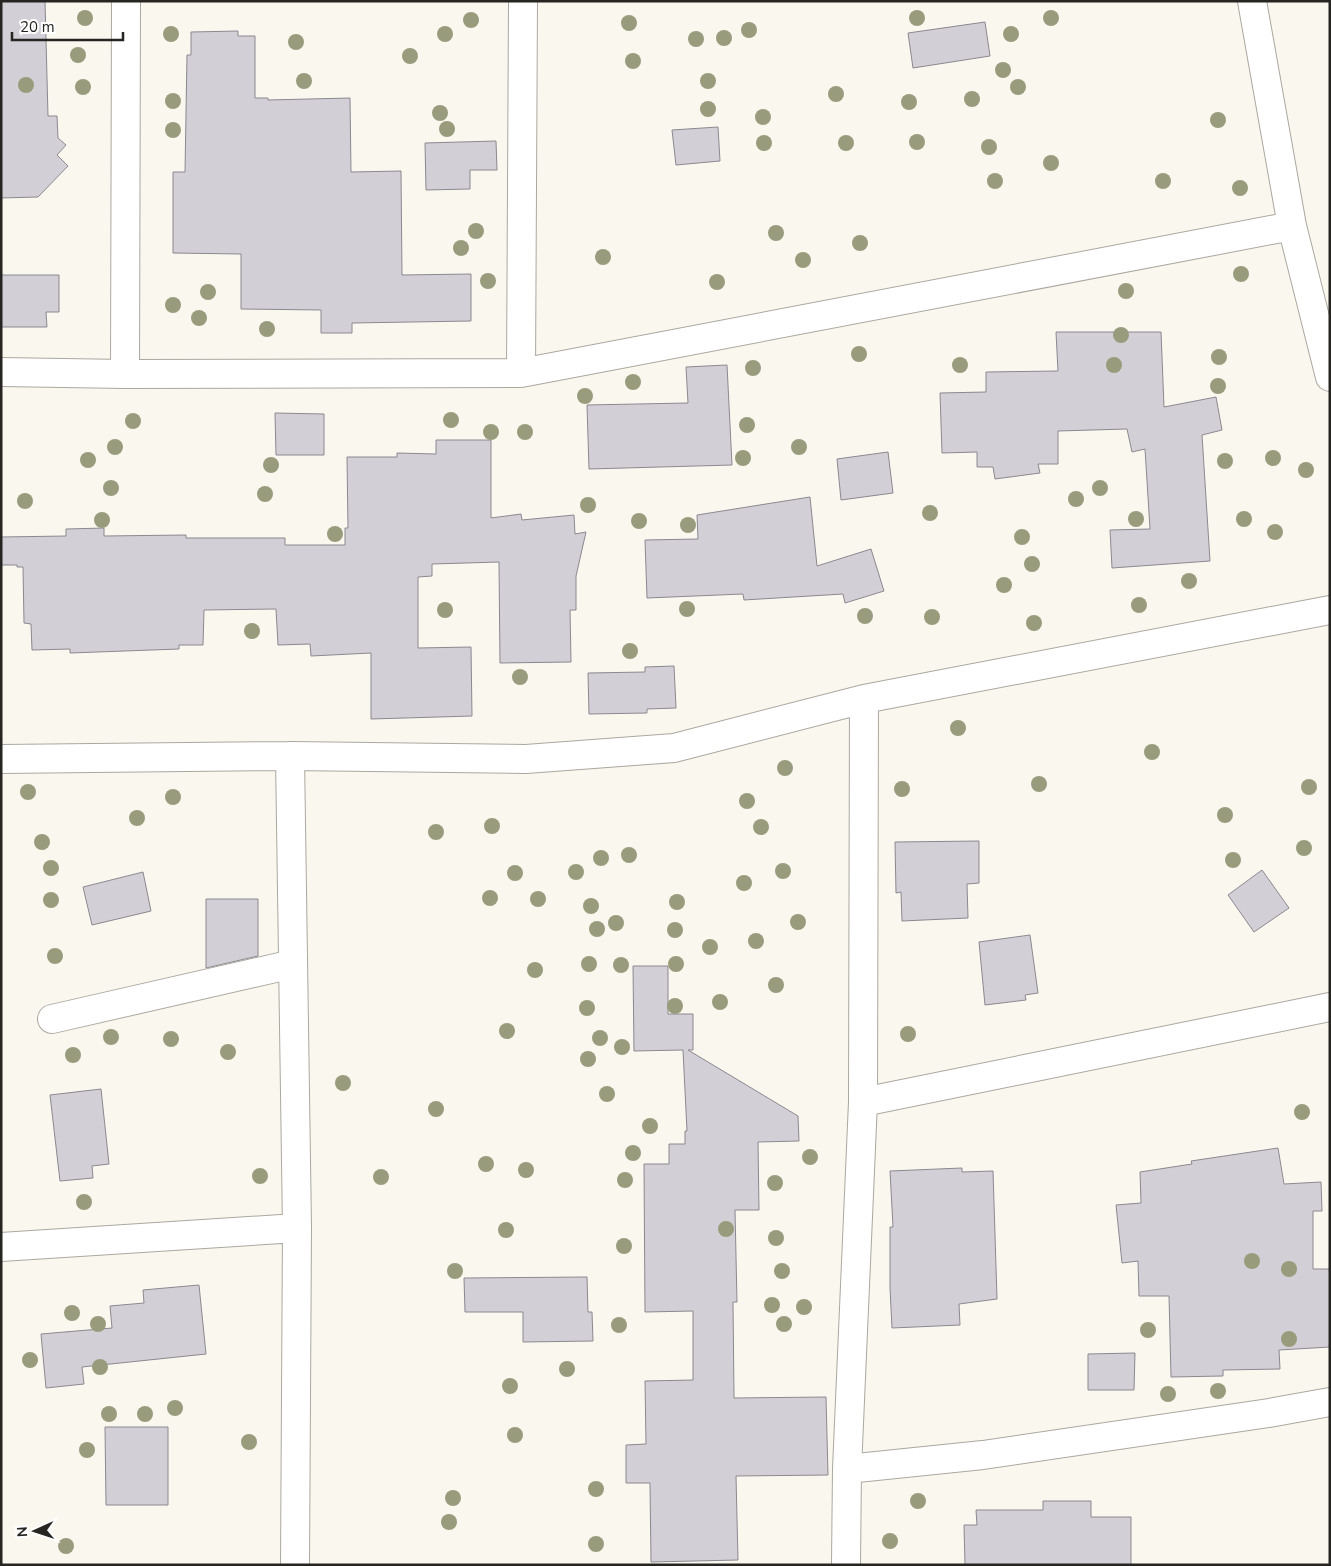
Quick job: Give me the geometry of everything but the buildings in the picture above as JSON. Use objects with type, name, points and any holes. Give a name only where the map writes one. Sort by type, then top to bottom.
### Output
[{"type":"street","points":[[125,374],[126,1]]},
{"type":"street","points":[[521,373],[523,1]]},
{"type":"street","points":[[1252,1],[1292,226],[1330,377]]},
{"type":"street","points":[[1,372],[125,374],[521,373],[1292,226]]},
{"type":"street","points":[[1,759],[290,756],[526,759],[674,748],[864,699],[1330,610]]},
{"type":"street","points":[[846,1565],[847,1469],[863,1102],[864,699]]},
{"type":"street","points":[[290,756],[297,1228],[295,1565]]},
{"type":"street","points":[[52,1019],[293,964]]},
{"type":"street","points":[[863,1102],[1330,1007]]},
{"type":"street","points":[[1,1247],[297,1228]]},
{"type":"street","points":[[847,1469],[984,1455],[1269,1413],[1330,1402]]}]
